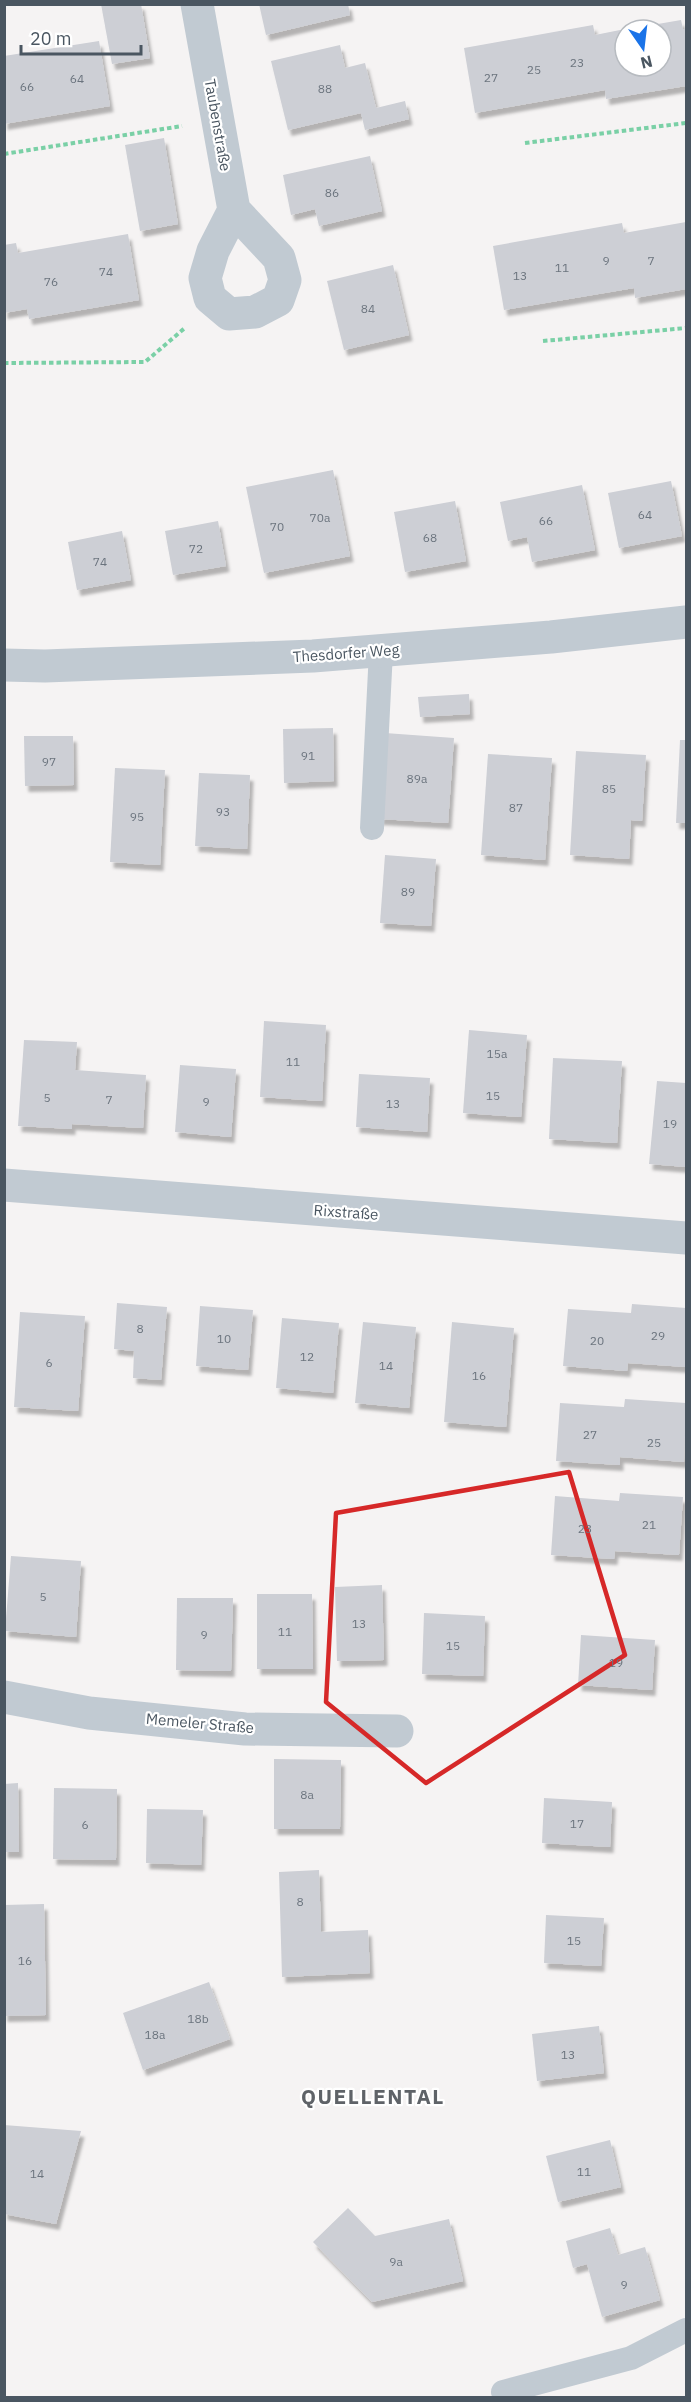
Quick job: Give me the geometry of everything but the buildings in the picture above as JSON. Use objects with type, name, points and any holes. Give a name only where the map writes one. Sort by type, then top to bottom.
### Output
[{"type":"street","name":"Taubenstraße","points":[[197,4],[234,210]]},
{"type":"street","name":"Thesdorfer Weg","points":[[4,665],[45,666],[381,651],[550,638],[687,622]]},
{"type":"street","name":"Rixstraße","points":[[4,1185],[687,1238]]},
{"type":"street","name":"Memeler Straße","points":[[4,1697],[89,1713],[245,1729],[397,1731]]},
{"type":"lane","points":[[372,828],[381,651]]},
{"type":"lane","points":[[503,2392],[631,2358],[687,2330]]},
{"type":"path","points":[[4,154],[217,120]]},
{"type":"path","points":[[525,143],[687,123]]},
{"type":"path","points":[[4,363],[145,363],[185,327]]},
{"type":"path","points":[[543,341],[687,328]]},
{"type":"highlighted area","points":[[569,1472],[625,1655],[426,1783],[326,1702],[336,1513]]},
{"type":"district","name":"QUELLENTAL","points":[[373,2096]]}]
